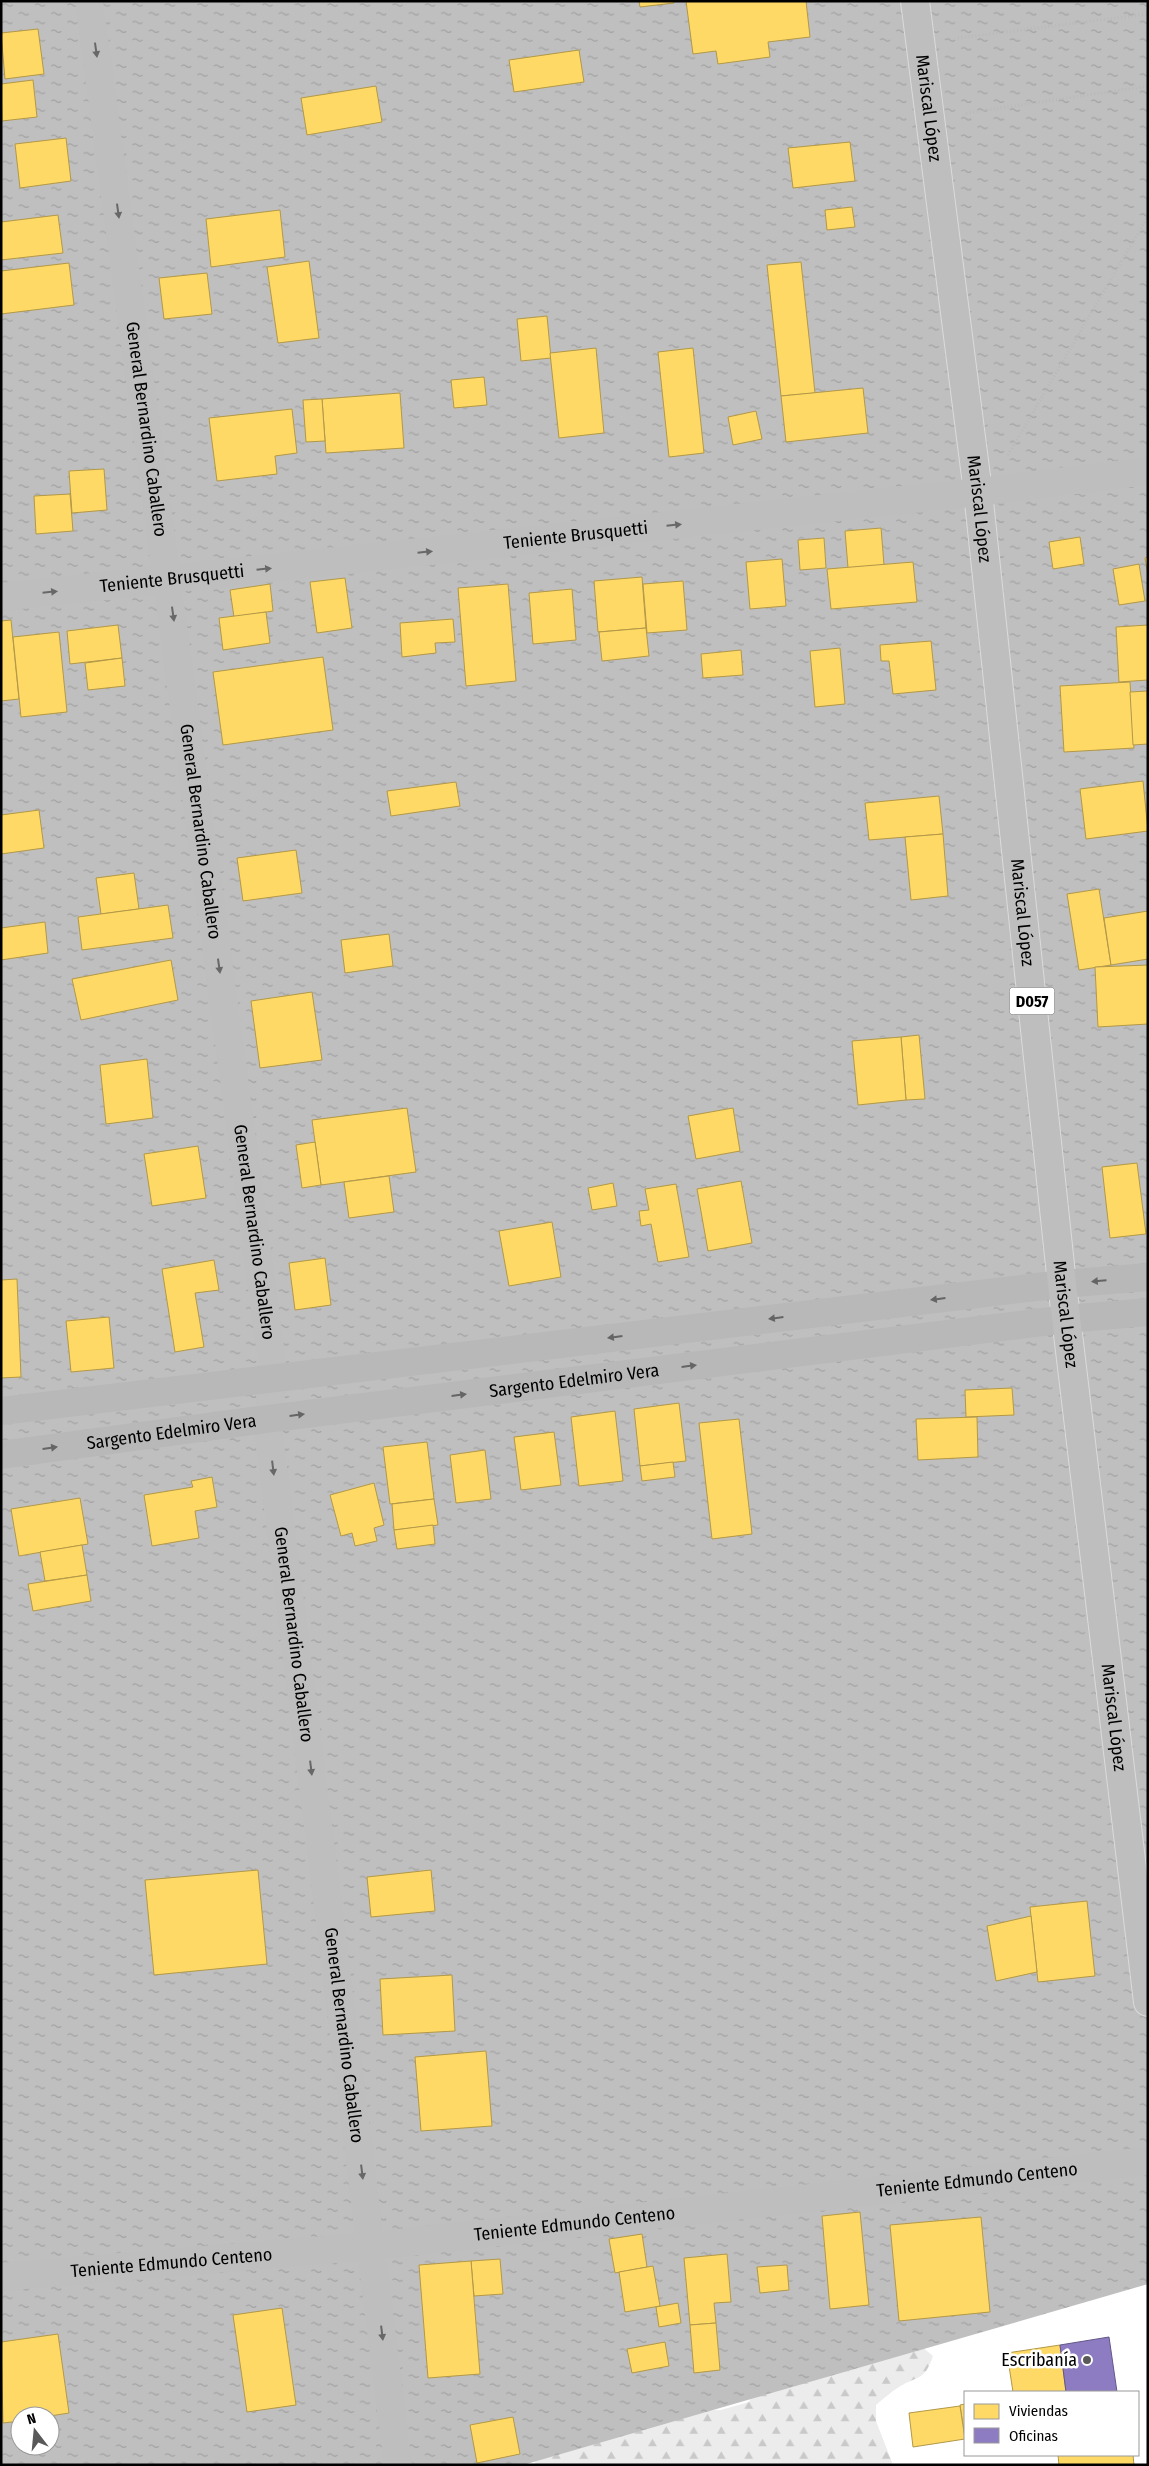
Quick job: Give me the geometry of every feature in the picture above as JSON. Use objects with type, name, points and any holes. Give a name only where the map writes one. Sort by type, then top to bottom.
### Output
[{"type":"street","name":"General Bernardino Caballero","points":[[89,1],[274,1377],[267,1419],[398,2465]]},
{"type":"street","name":"Mariscal López","points":[[915,1],[978,492],[1062,1284],[1148,2002]]},
{"type":"street","name":"Teniente Brusquetti","points":[[1,597],[978,492],[1148,471]]},
{"type":"street","points":[[1,1411],[1062,1284],[1148,1277]]},
{"type":"street","name":"Sargento Edelmiro Vera","points":[[1,1455],[267,1419],[1067,1319],[1148,1312]]},
{"type":"street","name":"Teniente Edmundo Centeno","points":[[1,2277],[371,2246],[1148,2161]]},
{"type":"path","points":[[958,38],[1148,14]]},
{"type":"path","points":[[966,113],[1148,86]]},
{"type":"path","points":[[1008,455],[1148,216]]},
{"type":"green space","points":[[921,2346],[933,2356],[927,2370],[920,2377],[896,2389],[876,2405],[876,2421],[893,2465],[536,2465],[531,2451],[673,2411],[721,2410],[749,2402],[764,2374]]},
{"type":"water","points":[[1,1],[1148,1],[1148,2284],[523,2465],[1,2465]]},
{"type":"building: Viviendas","points":[[639,1],[674,1],[674,3],[640,7]]},
{"type":"building: Viviendas","points":[[686,1],[806,1],[810,37],[768,42],[770,57],[718,64],[716,51],[693,54]]},
{"type":"building: Viviendas","points":[[38,29],[44,74],[5,79],[1,33]]},
{"type":"building: Viviendas","points":[[579,50],[584,82],[514,92],[509,60]]},
{"type":"building: Viviendas","points":[[33,80],[37,117],[2,121],[1,84]]},
{"type":"building: Viviendas","points":[[376,86],[382,122],[307,135],[301,98]]},
{"type":"building: Viviendas","points":[[66,138],[71,181],[20,188],[15,144]]},
{"type":"building: Viviendas","points":[[850,142],[855,181],[793,188],[788,148]]},
{"type":"building: Viviendas","points":[[852,207],[855,227],[827,230],[825,210]]},
{"type":"building: Viviendas","points":[[280,210],[285,257],[211,267],[206,219]]},
{"type":"building: Viviendas","points":[[58,215],[63,253],[1,260],[1,222]]},
{"type":"building: Viviendas","points":[[309,261],[319,338],[278,343],[267,267]]},
{"type":"building: Viviendas","points":[[801,262],[815,393],[781,396],[767,265]]},
{"type":"building: Viviendas","points":[[69,263],[74,305],[1,314],[1,271]]},
{"type":"building: Viviendas","points":[[207,273],[212,314],[164,319],[159,278]]},
{"type":"building: Viviendas","points":[[547,316],[551,358],[521,361],[517,319]]},
{"type":"building: Viviendas","points":[[596,348],[604,433],[559,438],[550,353]]},
{"type":"building: Viviendas","points":[[693,348],[704,453],[669,457],[658,352]]},
{"type":"building: Viviendas","points":[[484,377],[487,405],[454,408],[451,380]]},
{"type":"building: Viviendas","points":[[863,388],[868,433],[786,442],[781,396]]},
{"type":"building: Viviendas","points":[[400,393],[404,448],[326,453],[322,399]]},
{"type":"building: Viviendas","points":[[322,399],[325,441],[306,442],[303,400]]},
{"type":"building: Viviendas","points":[[292,409],[297,453],[275,456],[277,474],[217,481],[209,418]]},
{"type":"building: Viviendas","points":[[756,411],[762,439],[733,445],[728,417]]},
{"type":"building: Viviendas","points":[[104,469],[107,510],[72,513],[69,471]]},
{"type":"building: Viviendas","points":[[70,494],[73,531],[36,534],[34,496]]},
{"type":"building: Viviendas","points":[[881,528],[884,565],[848,568],[845,531]]},
{"type":"building: Viviendas","points":[[1080,537],[1084,564],[1053,569],[1049,542]]},
{"type":"building: Viviendas","points":[[824,538],[826,568],[800,570],[798,540]]},
{"type":"building: Viviendas","points":[[1148,557],[1148,575],[1145,558]]},
{"type":"building: Viviendas","points":[[782,559],[786,606],[750,609],[746,562]]},
{"type":"building: Viviendas","points":[[913,562],[917,602],[831,609],[827,569]]},
{"type":"building: Viviendas","points":[[1139,564],[1145,601],[1119,605],[1113,569]]},
{"type":"building: Viviendas","points":[[642,577],[646,628],[598,632],[594,581]]},
{"type":"building: Viviendas","points":[[345,578],[352,628],[317,633],[310,582]]},
{"type":"building: Viviendas","points":[[683,581],[687,630],[647,633],[643,584]]},
{"type":"building: Viviendas","points":[[270,584],[273,611],[234,617],[230,590]]},
{"type":"building: Viviendas","points":[[508,584],[516,681],[466,686],[458,588]]},
{"type":"building: Viviendas","points":[[572,589],[576,640],[533,644],[529,593]]},
{"type":"building: Viviendas","points":[[266,612],[270,643],[223,650],[219,618]]},
{"type":"building: Viviendas","points":[[453,619],[455,642],[435,643],[436,653],[402,657],[400,623]]},
{"type":"building: Viviendas","points":[[11,620],[19,699],[1,701],[1,621]]},
{"type":"building: Viviendas","points":[[118,625],[122,658],[70,664],[67,631]]},
{"type":"building: Viviendas","points":[[1148,625],[1148,680],[1119,682],[1116,627]]},
{"type":"building: Viviendas","points":[[646,628],[649,656],[602,661],[599,632]]},
{"type":"building: Viviendas","points":[[59,632],[67,712],[21,717],[13,637]]},
{"type":"building: Viviendas","points":[[931,641],[936,690],[893,694],[889,661],[881,661],[880,645]]},
{"type":"building: Viviendas","points":[[840,648],[845,704],[815,707],[810,651]]},
{"type":"building: Viviendas","points":[[741,650],[743,675],[703,678],[701,654]]},
{"type":"building: Viviendas","points":[[323,657],[333,730],[223,745],[213,672]]},
{"type":"building: Viviendas","points":[[122,658],[125,686],[88,690],[85,663]]},
{"type":"building: Viviendas","points":[[1130,682],[1134,748],[1064,752],[1060,686]]},
{"type":"building: Viviendas","points":[[1147,691],[1148,744],[1133,745],[1130,692]]},
{"type":"building: Viviendas","points":[[1143,781],[1148,831],[1086,839],[1080,789]]},
{"type":"building: Viviendas","points":[[456,782],[460,806],[391,816],[387,791]]},
{"type":"building: Viviendas","points":[[939,796],[943,834],[869,840],[865,803]]},
{"type":"building: Viviendas","points":[[39,810],[44,848],[1,854],[1,815]]},
{"type":"building: Viviendas","points":[[943,834],[948,896],[911,900],[905,837]]},
{"type":"building: Viviendas","points":[[296,850],[302,893],[243,901],[237,858]]},
{"type":"building: Viviendas","points":[[134,873],[139,909],[101,914],[96,878]]},
{"type":"building: Viviendas","points":[[1099,889],[1111,965],[1079,970],[1067,894]]},
{"type":"building: Viviendas","points":[[168,905],[173,938],[82,950],[78,917]]},
{"type":"building: Viviendas","points":[[1148,911],[1148,959],[1111,965],[1104,918]]},
{"type":"building: Viviendas","points":[[45,922],[48,953],[1,960],[1,928]]},
{"type":"building: Viviendas","points":[[389,934],[393,966],[345,973],[341,940]]},
{"type":"building: Viviendas","points":[[171,960],[178,1000],[81,1020],[72,979]]},
{"type":"building: Viviendas","points":[[1148,965],[1148,1024],[1098,1027],[1095,967]]},
{"type":"building: Viviendas","points":[[312,992],[322,1060],[260,1068],[251,1001]]},
{"type":"building: Viviendas","points":[[919,1035],[925,1099],[906,1100],[901,1037]]},
{"type":"building: Viviendas","points":[[901,1037],[906,1100],[858,1105],[852,1041]]},
{"type":"building: Viviendas","points":[[147,1059],[153,1118],[106,1124],[100,1065]]},
{"type":"building: Viviendas","points":[[407,1108],[416,1172],[321,1185],[312,1120]]},
{"type":"building: Viviendas","points":[[733,1108],[740,1151],[696,1159],[688,1116]]},
{"type":"building: Viviendas","points":[[315,1142],[321,1185],[302,1188],[296,1145]]},
{"type":"building: Viviendas","points":[[198,1146],[206,1198],[152,1206],[144,1154]]},
{"type":"building: Viviendas","points":[[1137,1163],[1146,1234],[1110,1238],[1102,1167]]},
{"type":"building: Viviendas","points":[[389,1176],[394,1212],[349,1218],[344,1182]]},
{"type":"building: Viviendas","points":[[741,1181],[752,1243],[708,1251],[697,1189]]},
{"type":"building: Viviendas","points":[[613,1183],[617,1206],[592,1210],[588,1188]]},
{"type":"building: Viviendas","points":[[676,1184],[689,1257],[658,1262],[651,1224],[641,1226],[639,1211],[649,1210],[645,1189]]},
{"type":"building: Viviendas","points":[[552,1222],[561,1277],[509,1286],[499,1231]]},
{"type":"building: Viviendas","points":[[325,1258],[331,1305],[295,1310],[289,1263]]},
{"type":"building: Viviendas","points":[[214,1260],[219,1290],[195,1293],[204,1347],[175,1352],[162,1269]]},
{"type":"building: Viviendas","points":[[17,1279],[21,1377],[1,1378],[1,1280]]},
{"type":"building: Viviendas","points":[[109,1317],[114,1368],[71,1372],[66,1321]]},
{"type":"building: Viviendas","points":[[1012,1388],[1014,1415],[966,1417],[965,1390]]},
{"type":"building: Viviendas","points":[[679,1403],[686,1461],[640,1466],[634,1409]]},
{"type":"building: Viviendas","points":[[615,1411],[623,1481],[579,1486],[571,1417]]},
{"type":"building: Viviendas","points":[[977,1417],[978,1457],[918,1460],[916,1419]]},
{"type":"building: Viviendas","points":[[739,1419],[752,1534],[712,1539],[699,1423]]},
{"type":"building: Viviendas","points":[[554,1432],[561,1485],[521,1490],[514,1437]]},
{"type":"building: Viviendas","points":[[427,1442],[434,1499],[390,1504],[383,1447]]},
{"type":"building: Viviendas","points":[[485,1450],[491,1499],[456,1503],[450,1455]]},
{"type":"building: Viviendas","points":[[673,1462],[675,1477],[642,1481],[640,1466]]},
{"type":"building: Viviendas","points":[[212,1477],[217,1507],[195,1511],[199,1538],[152,1546],[144,1495],[193,1487],[191,1481]]},
{"type":"building: Viviendas","points":[[374,1483],[384,1525],[374,1528],[377,1541],[355,1546],[352,1533],[341,1536],[330,1495]]},
{"type":"building: Viviendas","points":[[80,1498],[88,1544],[19,1556],[11,1509]]},
{"type":"building: Viviendas","points":[[434,1499],[438,1525],[394,1530],[392,1504]]},
{"type":"building: Viviendas","points":[[433,1525],[435,1544],[397,1549],[394,1530]]},
{"type":"building: Viviendas","points":[[82,1545],[87,1575],[45,1581],[40,1552]]},
{"type":"building: Viviendas","points":[[87,1575],[91,1601],[33,1611],[28,1584]]},
{"type":"building: Viviendas","points":[[258,1870],[267,1964],[154,1975],[145,1880]]},
{"type":"building: Viviendas","points":[[431,1870],[435,1911],[371,1917],[367,1877]]},
{"type":"building: Viviendas","points":[[1087,1901],[1095,1976],[1038,1982],[1030,1907]]},
{"type":"building: Viviendas","points":[[1031,1916],[1037,1972],[996,1981],[987,1926]]},
{"type":"building: Viviendas","points":[[452,1975],[455,2031],[383,2035],[380,1979]]},
{"type":"building: Viviendas","points":[[486,2051],[492,2126],[421,2131],[415,2057]]},
{"type":"building: Viviendas","points":[[860,2212],[869,2305],[830,2309],[822,2216]]},
{"type":"building: Viviendas","points":[[981,2217],[990,2312],[899,2321],[890,2225]]},
{"type":"building: Viviendas","points":[[642,2234],[647,2267],[615,2273],[609,2239]]},
{"type":"building: Viviendas","points":[[727,2254],[731,2302],[714,2303],[716,2323],[690,2325],[684,2258]]},
{"type":"building: Viviendas","points":[[500,2259],[503,2294],[474,2296],[471,2261]]},
{"type":"building: Viviendas","points":[[471,2261],[480,2374],[428,2378],[419,2265]]},
{"type":"building: Viviendas","points":[[787,2265],[789,2290],[760,2293],[757,2267]]},
{"type":"building: Viviendas","points":[[653,2266],[660,2306],[625,2312],[619,2272]]},
{"type":"building: Viviendas","points":[[678,2303],[681,2323],[659,2327],[656,2307]]},
{"type":"building: Viviendas","points":[[282,2308],[296,2405],[247,2412],[233,2315]]},
{"type":"building: Viviendas","points":[[716,2323],[720,2370],[694,2373],[690,2325]]},
{"type":"building: Viviendas","points":[[58,2334],[69,2413],[60,2414],[60,2406],[10,2406],[10,2422],[3,2423],[1,2342]]},
{"type":"building: Viviendas","points":[[665,2342],[669,2366],[632,2373],[627,2349]]},
{"type":"building: Viviendas","points":[[1060,2345],[1066,2391],[1013,2391],[1007,2353]]},
{"type":"building: Viviendas","points":[[964,2404],[964,2432],[960,2405]]},
{"type":"building: Viviendas","points":[[960,2406],[964,2439],[913,2447],[909,2413]]},
{"type":"building: Viviendas","points":[[513,2417],[520,2454],[477,2463],[470,2425]]},
{"type":"building: Viviendas","points":[[1058,2456],[1133,2456],[1134,2465],[1059,2465]]},
{"type":"building: Oficinas","points":[[1109,2337],[1117,2391],[1066,2391],[1060,2345]]},
{"type":"place","name":"Escribanía","points":[[1087,2360]]}]
